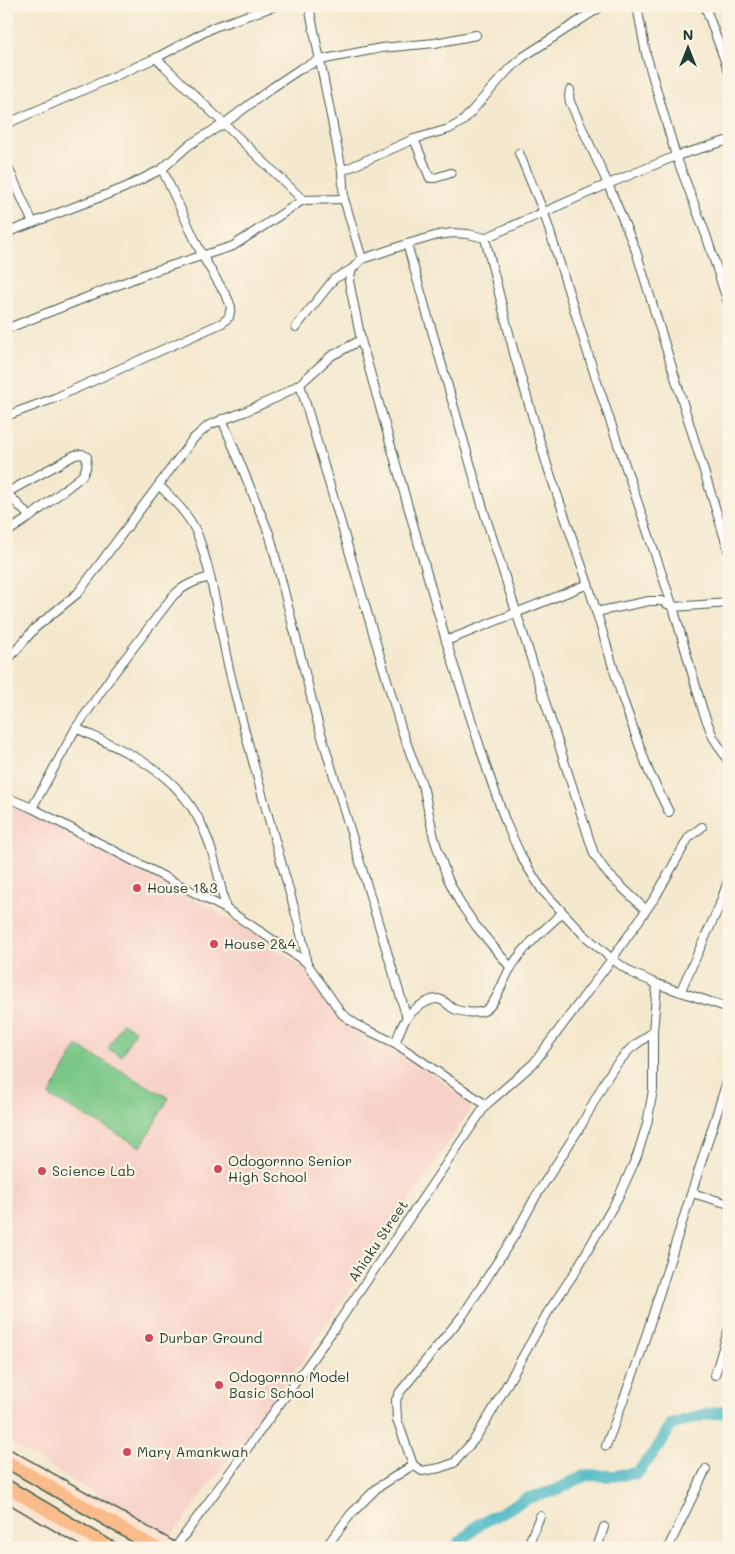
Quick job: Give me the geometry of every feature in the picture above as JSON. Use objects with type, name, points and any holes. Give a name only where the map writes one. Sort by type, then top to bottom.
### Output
[{"type":"main road","points":[[6,1462],[156,1548]]},
{"type":"main road","points":[[6,1486],[111,1548]]},
{"type":"street","points":[[6,124],[156,58],[214,27],[275,6]]},
{"type":"street","points":[[309,6],[342,171],[344,199],[362,259]]},
{"type":"street","points":[[342,171],[414,139],[449,129],[463,121],[523,57],[602,6]]},
{"type":"street","points":[[638,6],[646,54],[676,156],[706,235],[729,306]]},
{"type":"street","points":[[705,6],[729,72]]},
{"type":"street","points":[[6,233],[124,188],[162,169],[189,145],[300,70],[320,60],[382,48],[435,43],[476,35]]},
{"type":"street","points":[[156,58],[225,122],[304,200]]},
{"type":"street","points":[[570,90],[570,102],[608,184],[636,251],[729,552]]},
{"type":"street","points":[[414,139],[430,178],[451,173]]},
{"type":"street","points":[[296,327],[334,279],[352,269],[362,259],[438,235],[453,233],[486,238],[676,156],[729,140]]},
{"type":"street","points":[[519,152],[544,213],[595,376],[673,607],[702,711],[713,737],[729,762]]},
{"type":"street","points":[[6,163],[33,223]]},
{"type":"street","points":[[6,416],[55,398],[222,323],[229,317],[231,307],[228,299],[202,255],[162,169]]},
{"type":"street","points":[[6,329],[151,272],[233,246],[304,200],[344,199]]},
{"type":"street","points":[[486,238],[515,357],[547,465],[588,584],[623,700],[649,772],[669,812]]},
{"type":"street","points":[[408,244],[485,515],[594,854],[607,873],[646,910]]},
{"type":"street","points":[[352,269],[349,281],[350,293],[361,340],[446,641],[488,772],[506,823],[522,858],[542,890],[562,913],[612,959],[632,973],[657,984],[729,1008]]},
{"type":"street","points":[[6,662],[35,628],[78,593],[193,439],[209,424],[263,404],[300,384],[330,356],[361,340]]},
{"type":"street","points":[[300,384],[402,731],[424,790],[434,838],[447,877],[460,903],[510,968]]},
{"type":"street","points":[[222,420],[270,536],[317,720],[407,1018]]},
{"type":"street","points":[[6,533],[30,517],[82,476],[86,468],[87,457],[82,454],[75,455],[7,493],[30,517]]},
{"type":"street","points":[[159,484],[180,506],[197,534],[210,577],[242,722],[301,931],[306,962]]},
{"type":"street","points":[[32,808],[76,728],[111,677],[173,596],[190,583],[210,577]]},
{"type":"street","points":[[446,641],[588,584]]},
{"type":"street","points":[[596,612],[649,601],[662,601],[673,607],[729,603]]},
{"type":"street","points":[[76,728],[130,754],[166,776],[186,797],[206,835],[226,909]]},
{"type":"street","points":[[6,797],[32,808],[226,909],[306,962],[342,1014],[356,1025],[395,1043],[486,1105]]},
{"type":"street","name":"Ahiaku Street","points":[[174,1548],[334,1329],[486,1105],[534,1063],[612,959],[668,878],[689,837],[702,827]]},
{"type":"street","points":[[680,992],[719,907],[729,878]]},
{"type":"street","points":[[395,1043],[407,1018],[420,1006],[433,999],[443,1000],[452,1009],[458,1010],[477,1012],[484,1011],[491,1006],[510,968],[530,943],[562,913]]},
{"type":"street","points":[[653,1032],[630,1049],[615,1066],[582,1124],[463,1315],[400,1392],[396,1400],[397,1418],[413,1465],[422,1471],[440,1468],[454,1462],[466,1451],[491,1413],[548,1312],[619,1196],[637,1156],[648,1124],[653,1090],[653,1032],[657,984]]},
{"type":"street","points":[[606,1446],[638,1361],[729,1075]]},
{"type":"street","points":[[692,1193],[729,1204]]},
{"type":"street","points":[[715,1375],[729,1328]]},
{"type":"street","points":[[6,1454],[174,1548]]},
{"type":"street","points":[[325,1548],[351,1514],[377,1488],[413,1465]]},
{"type":"street","points":[[668,1548],[706,1469]]},
{"type":"street","points":[[6,1495],[96,1548]]},
{"type":"street","points":[[527,1548],[540,1516]]},
{"type":"street","points":[[597,1548],[604,1527]]},
{"type":"shaded area","name":"Odogornno Senior High School","points":[[6,801],[105,849],[244,927],[301,966],[345,1025],[397,1048],[474,1104],[237,1455],[233,1453],[171,1537],[6,1441]]},
{"type":"green space","points":[[122,1023],[135,1030],[122,1056],[108,1049]]},
{"type":"green space","points":[[77,1046],[169,1098],[141,1147],[49,1096]]},
{"type":"waterway","points":[[454,1548],[478,1525],[528,1498],[554,1491],[586,1475],[612,1476],[637,1473],[659,1446],[671,1425],[703,1415],[729,1411]]},
{"type":"place","name":"House 1&3","points":[[137,888]]},
{"type":"place","name":"House 2&4","points":[[214,944]]},
{"type":"place","name":"Odogornno Senior High School","points":[[218,1169]]},
{"type":"place","name":"Science Lab","points":[[42,1171]]},
{"type":"place","name":"Durbar Ground","points":[[149,1338]]},
{"type":"place","name":"Odogornno Model Basic School","points":[[219,1385]]},
{"type":"place","name":"Mary Amankwah","points":[[127,1452]]}]
